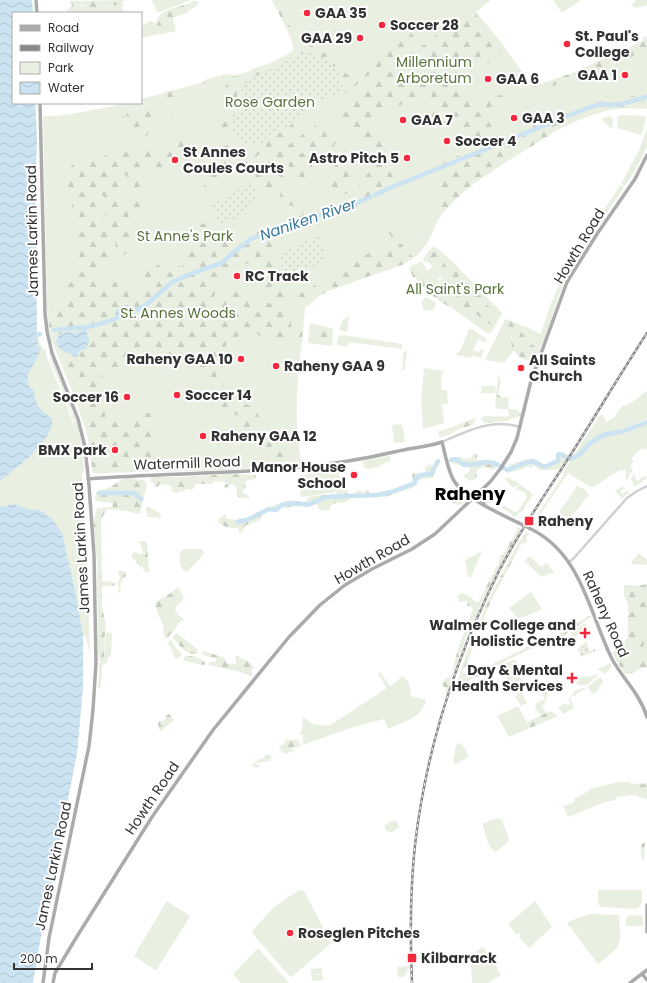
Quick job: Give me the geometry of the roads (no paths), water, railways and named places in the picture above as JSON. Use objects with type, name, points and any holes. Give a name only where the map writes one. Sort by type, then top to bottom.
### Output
[{"type":"main road","points":[[36,0],[37,12]]},
{"type":"main road","name":"James Larkin Road","points":[[40,104],[44,302],[46,326],[52,353],[81,430],[85,447],[94,555],[96,624],[94,710],[84,773],[49,938],[42,983]]},
{"type":"main road","name":"Howth Road","points":[[53,983],[56,973],[73,942],[156,812],[213,730],[289,637],[333,594],[364,574],[425,541],[439,530],[485,486],[502,467],[514,446],[521,427],[531,381],[567,282],[596,234],[635,178],[647,155]]},
{"type":"main road","name":"Watermill Road","points":[[88,479],[147,475],[260,472],[347,461],[442,442]]},
{"type":"main road","name":"Raheny Road","points":[[442,442],[452,478],[460,487],[473,498],[486,506],[529,528],[550,542],[569,562],[584,588],[612,658],[640,700],[647,716]]},
{"type":"main road","points":[[485,486],[481,492],[481,497],[486,506]]},
{"type":"main road","points":[[647,905],[647,932]]},
{"type":"main road","points":[[630,983],[647,970]]},
{"type":"main road","points":[[642,974],[647,980]]},
{"type":"street","name":"Watermill Road","points":[[442,442],[480,426],[500,424],[521,427]]},
{"type":"street","points":[[569,562],[626,499],[647,486]]},
{"type":"water","points":[[0,0],[32,0],[33,12],[12,12],[12,104],[35,104],[37,140],[35,187],[37,335],[38,347],[41,349],[29,373],[27,382],[29,387],[34,391],[35,399],[39,407],[52,418],[52,426],[48,435],[33,453],[0,481]]},
{"type":"water","points":[[128,305],[133,308],[130,312],[124,317],[117,317],[115,314],[118,309],[122,306]]},
{"type":"water","points":[[85,329],[87,330],[87,336],[90,340],[86,349],[78,351],[79,356],[74,357],[70,353],[60,349],[56,340],[62,333],[76,333]]},
{"type":"water","points":[[14,504],[31,510],[36,509],[43,512],[52,519],[62,533],[83,635],[83,687],[77,753],[33,983],[0,983],[0,507]]},
{"type":"waterway","points":[[387,189],[590,107],[602,104],[622,104],[647,97]]},
{"type":"waterway","points":[[375,195],[386,190]]},
{"type":"waterway","name":"Naniken River","points":[[54,330],[88,327],[132,312],[146,305],[172,282],[222,263],[251,239],[297,221],[344,209],[370,197]]},
{"type":"waterway","points":[[451,460],[456,459],[464,465],[486,462],[494,463],[508,470],[532,461],[544,467],[558,461],[559,454],[571,459],[580,454],[589,444],[603,435],[624,431],[647,422]]},
{"type":"waterway","points":[[238,522],[247,520],[269,509],[276,510],[282,505],[287,504],[296,503],[308,505],[326,497],[377,495],[391,492],[415,483],[415,479],[421,475],[431,474],[438,461]]},
{"type":"waterway","points":[[99,493],[134,493],[141,499]]},
{"type":"railway","points":[[412,983],[411,897],[413,862],[420,809],[435,739],[456,670],[483,604],[506,557],[522,529],[647,333]]},
{"type":"place","name":"GAA 35","points":[[307,13]]},
{"type":"place","name":"Soccer 28","points":[[382,25]]},
{"type":"place","name":"GAA 29","points":[[360,38]]},
{"type":"place","name":"St. Paul's College","points":[[567,44]]},
{"type":"place","name":"GAA 1","points":[[625,75]]},
{"type":"place","name":"GAA 6","points":[[488,79]]},
{"type":"place","name":"GAA 3","points":[[514,118]]},
{"type":"place","name":"GAA 7","points":[[403,120]]},
{"type":"place","name":"Soccer 4","points":[[447,141]]},
{"type":"place","name":"Astro Pitch 5","points":[[407,158]]},
{"type":"place","name":"St Annes Coules Courts","points":[[175,160]]},
{"type":"place","name":"RC Track","points":[[237,276]]},
{"type":"place","name":"Raheny GAA 10","points":[[241,359]]},
{"type":"place","name":"Raheny GAA 9","points":[[276,366]]},
{"type":"place","name":"All Saints Church","points":[[521,368]]},
{"type":"place","name":"Soccer 14","points":[[177,395]]},
{"type":"place","name":"Soccer 16","points":[[127,397]]},
{"type":"place","name":"Raheny GAA 12","points":[[203,436]]},
{"type":"place","name":"BMX park","points":[[115,450]]},
{"type":"place","name":"Manor House School","points":[[354,475]]},
{"type":"place","name":"Raheny","points":[[529,521]]},
{"type":"place","name":"Walmer College and Holistic Centre","points":[[585,633]]},
{"type":"place","name":"Day & Mental Health Services","points":[[572,678]]},
{"type":"place","name":"Roseglen Pitches","points":[[290,933]]},
{"type":"place","name":"Kilbarrack","points":[[412,958]]},
{"type":"district","name":"Raheny","points":[[470,493]]},
{"type":"park label","name":"Millennium Arboretum","points":[[434,70]]},
{"type":"park label","name":"Rose Garden","points":[[270,102]]},
{"type":"park label","name":"St Anne's Park","points":[[185,236]]},
{"type":"park label","name":"All Saint's Park","points":[[455,289]]},
{"type":"park label","name":"St. Annes Woods","points":[[178,313]]}]
